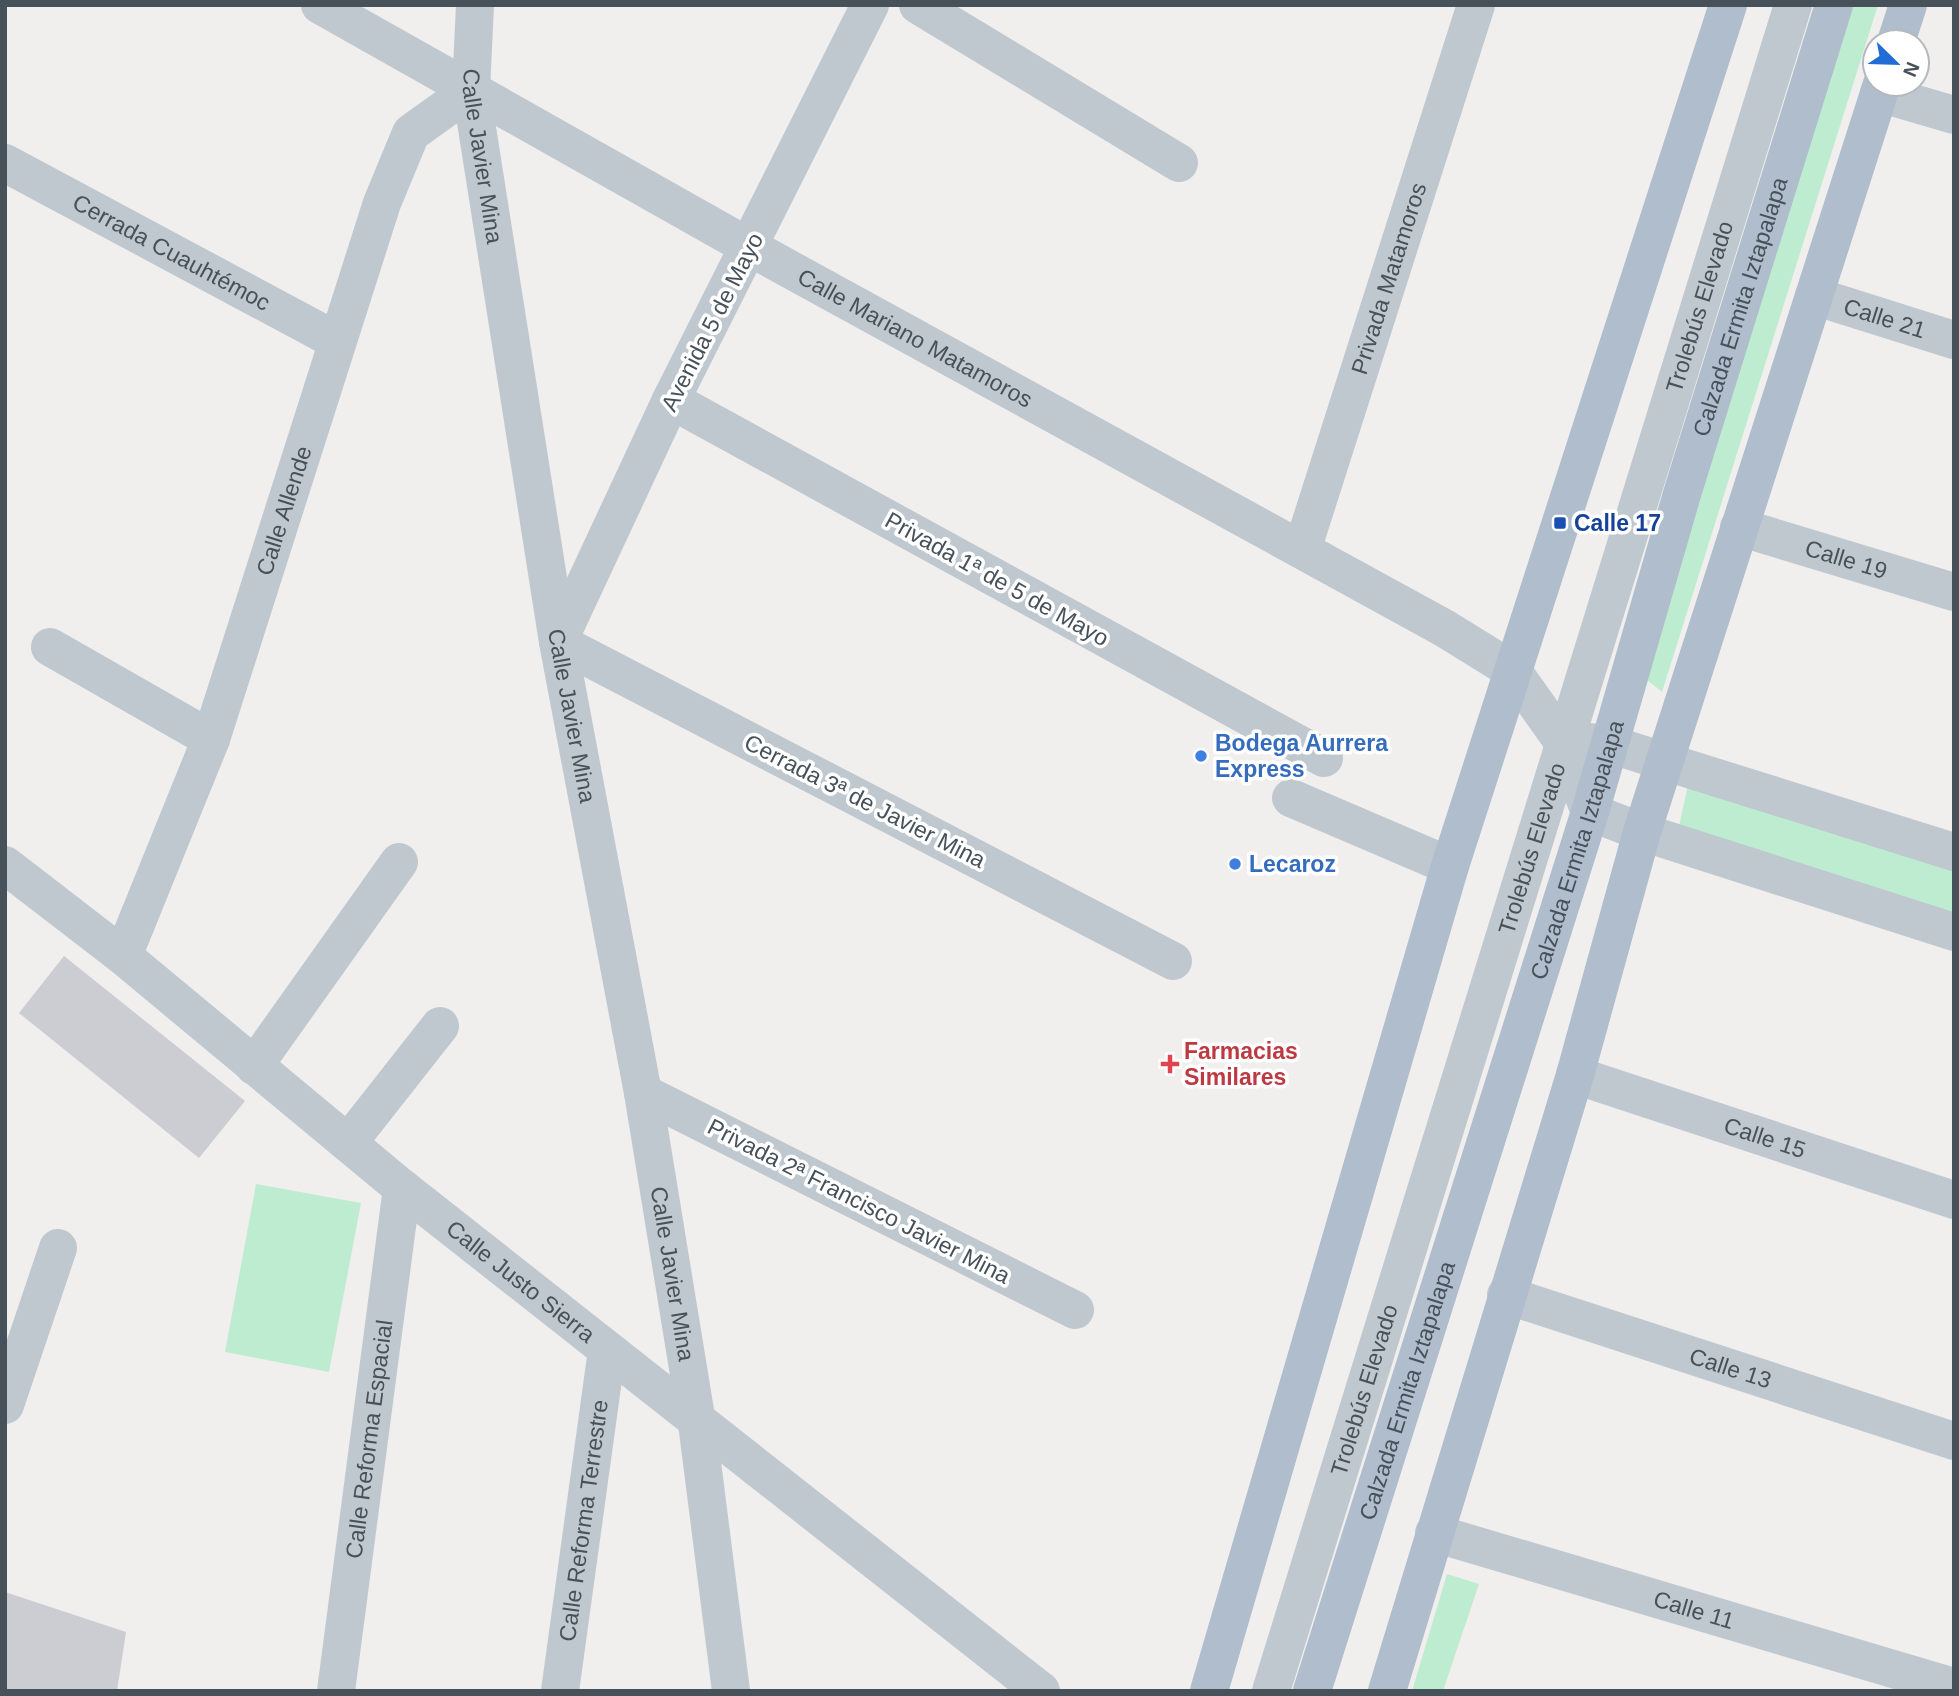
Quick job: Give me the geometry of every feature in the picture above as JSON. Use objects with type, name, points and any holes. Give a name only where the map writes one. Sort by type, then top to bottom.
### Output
[{"type":"main road","points":[[1209,1691],[1450,866],[1728,5]]},
{"type":"main road","name":"Calzada Ermita Iztapalapa","points":[[1311,1691],[1590,812],[1682,494],[1834,5]]},
{"type":"main road","points":[[1901,28],[1908,5]]},
{"type":"main road","points":[[1387,1691],[1575,1074],[1642,832],[1878,98]]},
{"type":"street","name":"Calle Mariano Matamoros","points":[[320,5],[751,248],[1302,550],[1512,670]]},
{"type":"street","name":"Calle Javier Mina","points":[[475,5],[471,90],[558,642],[643,1093],[697,1423],[731,1691]]},
{"type":"street","name":"Avenida 5 de Mayo","points":[[558,642],[671,400],[751,248],[870,5]]},
{"type":"street","points":[[918,5],[1179,163]]},
{"type":"street","name":"Privada Matamoros","points":[[1302,550],[1475,5]]},
{"type":"street","name":"Trolebús Elevado","points":[[1272,1691],[1793,5]]},
{"type":"street","name":"Calle Allende","points":[[123,956],[211,739],[382,203],[411,133],[471,90]]},
{"type":"street","points":[[1908,98],[1954,115]]},
{"type":"street","name":"Cerrada Cuauhtémoc","points":[[5,163],[337,341]]},
{"type":"street","name":"Calle 21","points":[[1814,296],[1954,341]]},
{"type":"street","name":"Privada 1ª de 5 de Mayo","points":[[671,400],[1324,758]]},
{"type":"street","name":"Calle 19","points":[[1739,527],[1954,592]]},
{"type":"street","name":"Cerrada 3ª de Javier Mina","points":[[558,642],[1173,961]]},
{"type":"street","points":[[50,647],[211,739]]},
{"type":"street","points":[[1512,670],[1561,739],[1590,812],[1642,832],[1954,932]]},
{"type":"street","points":[[1561,739],[1609,744],[1954,852]]},
{"type":"street","points":[[1291,798],[1450,866]]},
{"type":"street","points":[[254,1066],[399,862]]},
{"type":"street","name":"Calle Justo Sierra","points":[[5,865],[123,956],[402,1188],[697,1423],[1041,1691]]},
{"type":"street","points":[[348,1143],[440,1026]]},
{"type":"street","name":"Calle 15","points":[[1575,1074],[1954,1200]]},
{"type":"street","name":"Privada 2ª Francisco Javier Mina","points":[[643,1093],[1075,1310]]},
{"type":"street","name":"Calle Reforma Espacial","points":[[336,1691],[402,1188]]},
{"type":"street","points":[[5,1405],[58,1248]]},
{"type":"street","name":"Calle 13","points":[[1506,1295],[1954,1441]]},
{"type":"street","name":"Calle Reforma Terrestre","points":[[560,1691],[607,1350]]},
{"type":"street","name":"Calle 11","points":[[1434,1533],[1954,1687]]},
{"type":"green space","points":[[1852,5],[1878,5],[1871,28],[1861,28],[1861,59],[1662,692],[1642,676]]},
{"type":"green space","points":[[1688,785],[1954,869],[1954,913],[1679,826]]},
{"type":"green space","points":[[256,1184],[361,1203],[329,1372],[225,1352]]},
{"type":"green space","points":[[1447,1574],[1479,1584],[1443,1691],[1412,1691]]},
{"type":"building","points":[[64,956],[245,1101],[199,1158],[19,1013]]},
{"type":"building","points":[[5,1592],[126,1632],[117,1691],[5,1691]]},
{"type":"place","name":"Calle 17","points":[[1560,523]]},
{"type":"place","name":"Bodega Aurrera Express","points":[[1201,756]]},
{"type":"place","name":"Lecaroz","points":[[1235,864]]},
{"type":"place","name":"Farmacias Similares","points":[[1170,1064]]}]
